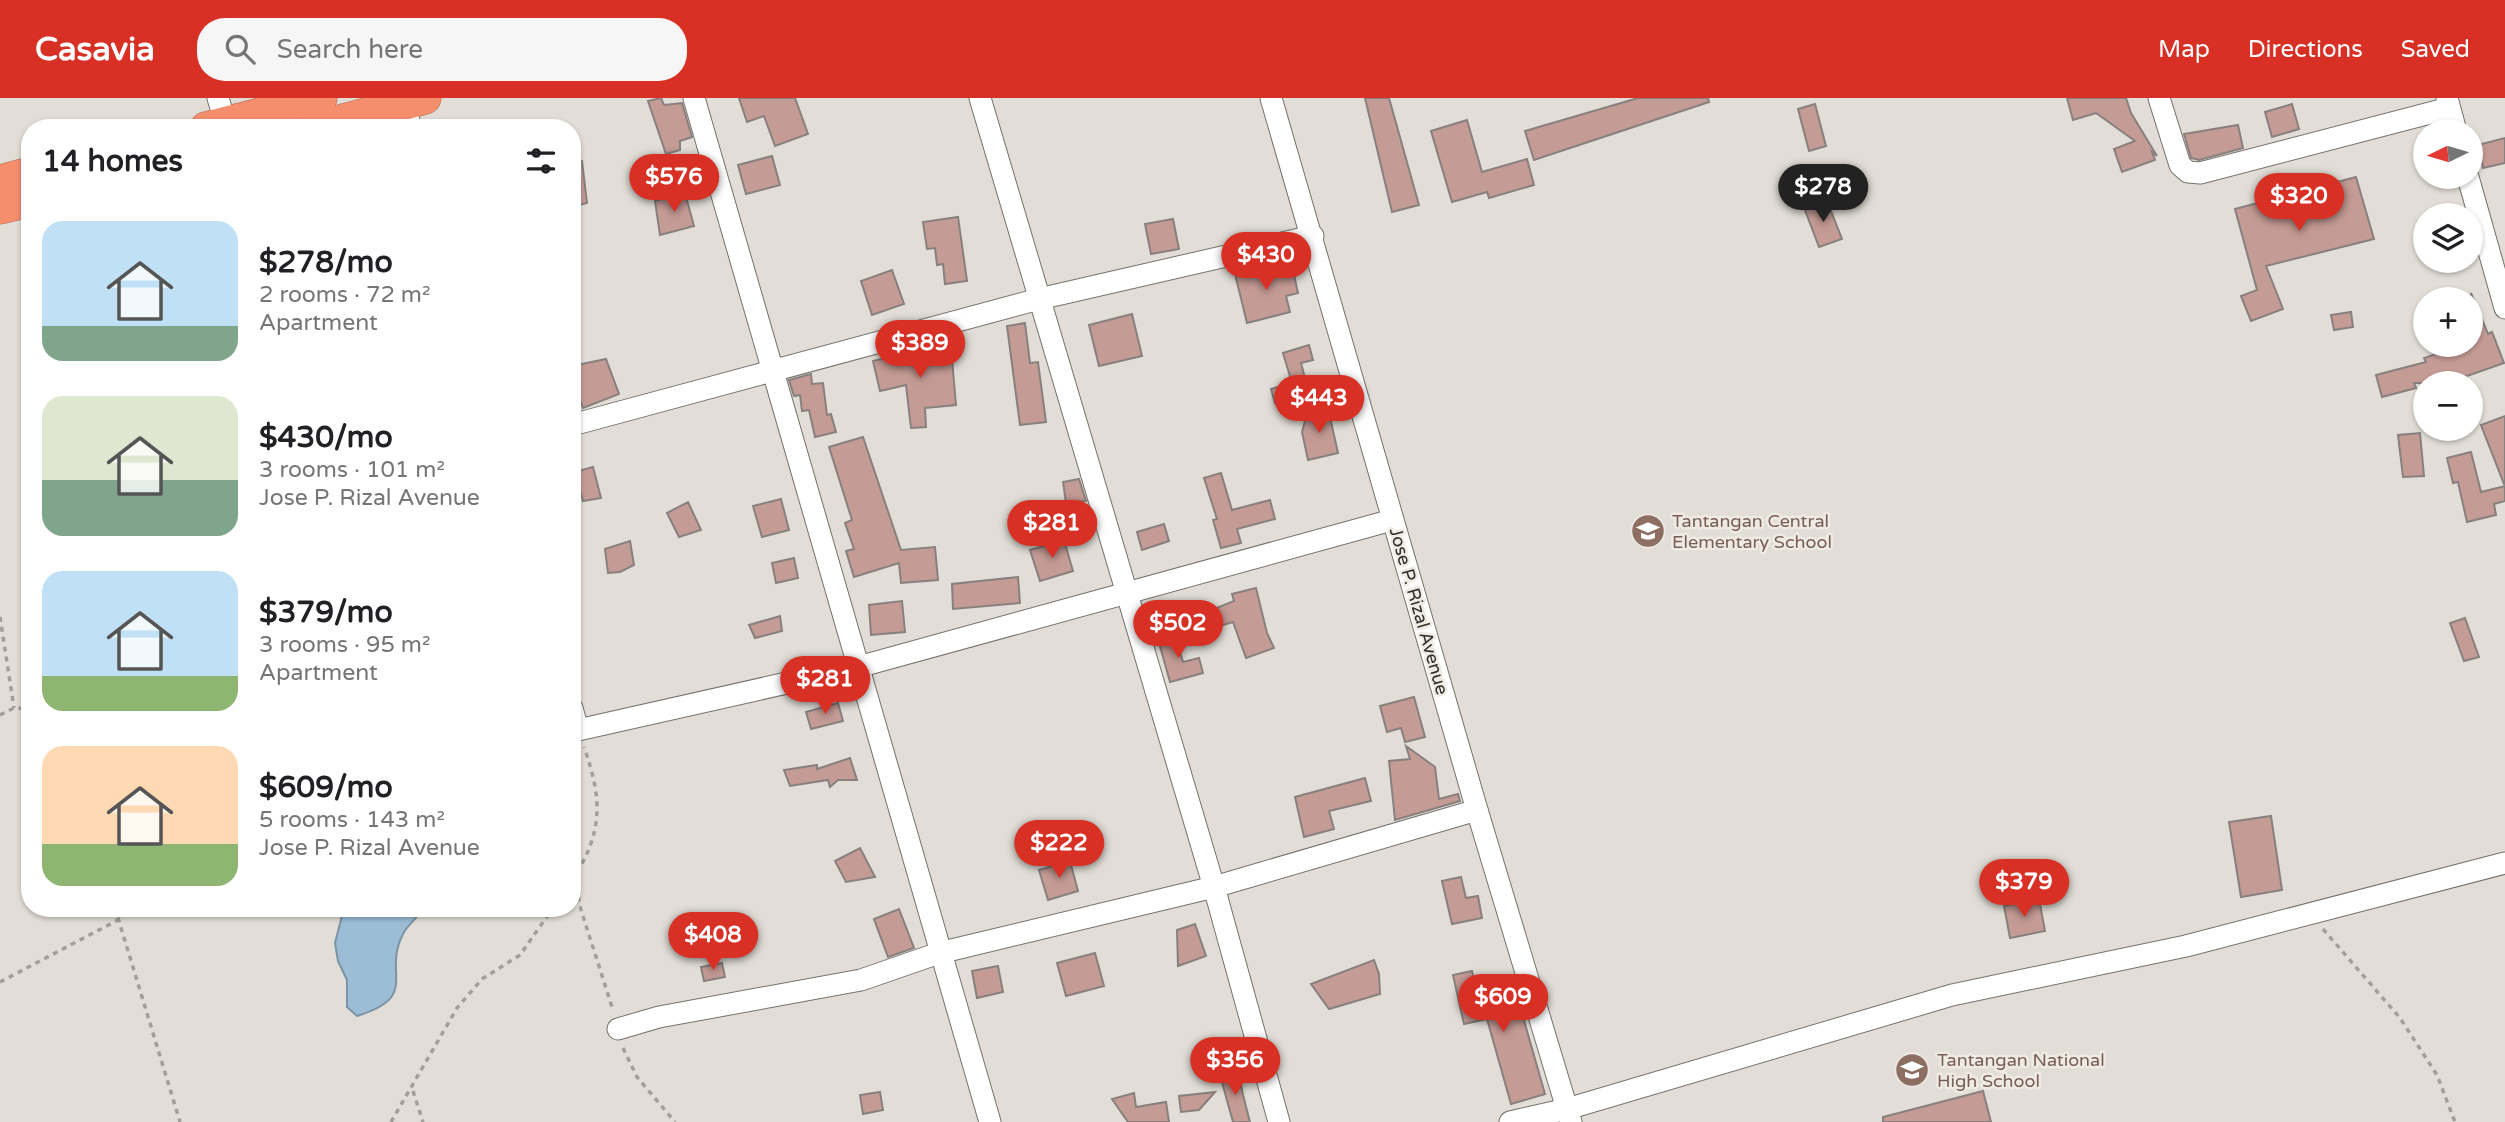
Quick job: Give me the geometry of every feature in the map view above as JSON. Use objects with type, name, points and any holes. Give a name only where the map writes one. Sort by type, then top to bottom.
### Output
[{"type":"highway","points":[[219,119],[291,117],[321,98]]},
{"type":"highway","points":[[364,119],[413,110]]},
{"type":"highway","points":[[0,181],[21,175]]},
{"type":"highway","points":[[0,208],[21,203]]},
{"type":"street","points":[[694,98],[771,372],[990,1122]]},
{"type":"street","points":[[981,98],[1214,887],[1279,1122]]},
{"type":"street","name":"Jose P. Rizal Avenue","points":[[1271,98],[1313,236],[1392,520],[1569,1115]]},
{"type":"street","points":[[2159,98],[2180,165],[2188,172],[2200,173],[2448,103]]},
{"type":"street","points":[[2473,189],[2495,242],[2505,308]]},
{"type":"street","points":[[581,423],[1039,299],[1313,236]]},
{"type":"street","points":[[581,729],[858,667],[1392,520]]},
{"type":"street","points":[[618,1029],[659,1017],[861,980],[939,953],[1214,887],[1477,810]]},
{"type":"street","points":[[1510,1122],[1569,1115],[1952,995],[2134,958],[2311,915],[2505,863]]},
{"type":"path","points":[[0,617],[14,708]]},
{"type":"path","points":[[0,715],[14,708],[21,708]]},
{"type":"path","points":[[581,739],[594,776],[598,824],[581,861]]},
{"type":"path","points":[[581,910],[618,1029],[637,1077],[675,1122]]},
{"type":"path","points":[[2311,915],[2400,1018],[2437,1075],[2455,1122]]},
{"type":"path","points":[[117,917],[180,1122]]},
{"type":"path","points":[[391,1122],[443,1030],[469,992],[482,979],[520,955],[547,917]]},
{"type":"path","points":[[0,982],[118,920]]},
{"type":"path","points":[[412,1089],[423,1122]]},
{"type":"water","points":[[342,917],[416,917],[405,931],[398,948],[394,992],[388,1001],[357,1016],[347,1007],[347,980],[338,961],[335,943]]},
{"type":"building","points":[[661,98],[664,105],[682,103],[692,137],[680,141],[680,150],[666,154],[648,101]]},
{"type":"building","points":[[739,98],[795,98],[808,134],[775,146],[764,116],[747,122]]},
{"type":"building","points":[[1365,98],[1389,98],[1419,205],[1392,212]]},
{"type":"building","points":[[1638,98],[1708,98],[1709,102],[1534,160],[1525,131]]},
{"type":"building","points":[[2067,98],[2126,98],[2131,113],[2157,156],[2152,152],[2155,160],[2122,172],[2114,149],[2135,141],[2096,113],[2073,120]]},
{"type":"building","points":[[1815,104],[1826,146],[1809,151],[1798,109]]},
{"type":"building","points":[[2292,104],[2299,129],[2272,137],[2265,112]]},
{"type":"building","points":[[1467,120],[1482,172],[1527,159],[1534,185],[1489,198],[1487,192],[1452,202],[1431,131]]},
{"type":"building","points":[[2238,125],[2243,148],[2199,160],[2191,158],[2184,134]]},
{"type":"building","points":[[2505,138],[2505,163],[2483,168],[2483,144]]},
{"type":"building","points":[[772,156],[780,185],[746,194],[738,165]]},
{"type":"building","points":[[581,161],[587,203],[581,205]]},
{"type":"building","points":[[2356,177],[2374,239],[2266,266],[2283,309],[2251,321],[2241,296],[2257,290],[2235,209]]},
{"type":"building","points":[[685,193],[694,226],[660,235],[655,201]]},
{"type":"building","points":[[1827,201],[1842,239],[1819,247],[1805,210]]},
{"type":"building","points":[[958,217],[967,281],[945,284],[943,264],[937,265],[935,248],[927,249],[923,222]]},
{"type":"building","points":[[1173,219],[1179,249],[1151,254],[1145,224]]},
{"type":"building","points":[[1277,263],[1279,273],[1293,270],[1298,293],[1286,296],[1290,312],[1247,323],[1235,274]]},
{"type":"building","points":[[892,270],[904,304],[872,315],[861,281]]},
{"type":"building","points":[[2351,312],[2353,327],[2334,330],[2331,315]]},
{"type":"building","points":[[1132,314],[1142,356],[1099,366],[1089,325]]},
{"type":"building","points":[[2483,322],[2488,334],[2492,332],[2504,363],[2481,371],[2413,371],[2413,389],[2382,397],[2376,375],[2426,362],[2424,358],[2483,357]]},
{"type":"building","points":[[1025,323],[1030,363],[1038,362],[1046,422],[1020,425],[1007,326]]},
{"type":"building","points":[[1309,345],[1313,360],[1301,363],[1309,393],[1275,403],[1271,389],[1292,383],[1283,353]]},
{"type":"building","points":[[951,348],[956,405],[925,408],[926,427],[911,428],[906,385],[880,391],[873,361],[915,351]]},
{"type":"building","points":[[606,359],[619,394],[583,408],[581,364]]},
{"type":"building","points":[[811,374],[812,384],[823,383],[827,415],[831,414],[836,432],[815,437],[809,410],[802,411],[800,395],[794,396],[789,380]]},
{"type":"building","points":[[1328,408],[1338,453],[1308,460],[1302,432],[1307,413]]},
{"type":"building","points":[[2505,416],[2505,484],[2483,430],[2483,424]]},
{"type":"building","points":[[2413,434],[2413,441],[2421,441],[2424,476],[2403,477],[2398,435]]},
{"type":"building","points":[[863,437],[901,550],[935,547],[938,580],[901,583],[899,563],[854,577],[846,551],[854,549],[845,523],[852,520],[829,447]]},
{"type":"building","points":[[2471,452],[2481,492],[2505,486],[2505,501],[2494,504],[2496,515],[2467,522],[2458,482],[2453,483],[2447,458]]},
{"type":"building","points":[[593,467],[601,498],[583,501],[581,470]]},
{"type":"building","points":[[1221,473],[1232,510],[1270,500],[1275,519],[1237,529],[1241,543],[1221,548],[1213,520],[1217,519],[1204,478]]},
{"type":"building","points":[[1079,479],[1086,501],[1066,503],[1063,482]]},
{"type":"building","points":[[781,499],[789,530],[762,537],[753,506]]},
{"type":"building","points":[[688,502],[701,530],[679,537],[667,513]]},
{"type":"building","points":[[1164,524],[1169,541],[1142,550],[1137,532]]},
{"type":"building","points":[[1064,540],[1073,571],[1040,581],[1030,550]]},
{"type":"building","points":[[630,541],[634,565],[620,572],[608,573],[605,549]]},
{"type":"building","points":[[794,558],[798,578],[776,583],[772,563]]},
{"type":"building","points":[[1018,577],[1020,603],[953,609],[952,584]]},
{"type":"building","points":[[1256,588],[1267,633],[1274,648],[1246,658],[1233,622],[1203,631],[1197,616],[1234,601],[1232,594]]},
{"type":"building","points":[[902,601],[905,632],[871,635],[869,605]]},
{"type":"building","points":[[780,616],[782,631],[755,638],[749,625]]},
{"type":"building","points":[[2465,618],[2479,657],[2464,661],[2450,623]]},
{"type":"building","points":[[1175,634],[1183,662],[1199,658],[1203,673],[1170,682],[1158,639]]},
{"type":"building","points":[[1414,697],[1425,737],[1405,742],[1401,728],[1387,732],[1380,706]]},
{"type":"building","points":[[838,703],[843,721],[811,729],[806,712]]},
{"type":"building","points":[[1406,746],[1435,767],[1439,799],[1458,794],[1460,801],[1395,820],[1389,761],[1410,759]]},
{"type":"building","points":[[850,758],[857,780],[838,780],[830,787],[828,780],[790,786],[784,770],[817,765],[817,769]]},
{"type":"building","points":[[1365,778],[1371,801],[1329,811],[1334,829],[1304,837],[1295,797]]},
{"type":"building","points":[[2271,816],[2282,890],[2241,897],[2229,822]]},
{"type":"building","points":[[860,848],[875,877],[846,882],[835,861]]},
{"type":"building","points":[[1070,861],[1078,891],[1048,900],[1039,870]]},
{"type":"building","points":[[1461,877],[1466,898],[1478,896],[1482,918],[1452,924],[1442,881]]},
{"type":"building","points":[[2039,899],[2045,931],[2010,938],[2004,906]]},
{"type":"building","points":[[899,909],[914,948],[888,957],[874,919]]},
{"type":"building","points":[[1195,924],[1206,956],[1178,966],[1177,930]]},
{"type":"building","points":[[1095,953],[1104,986],[1066,996],[1057,963]]},
{"type":"building","points":[[1374,960],[1379,974],[1380,994],[1329,1009],[1311,984]]},
{"type":"building","points":[[722,963],[725,977],[704,981],[701,967]]},
{"type":"building","points":[[998,966],[1003,992],[977,998],[972,971]]},
{"type":"building","points":[[1472,971],[1477,992],[1513,982],[1545,1094],[1511,1104],[1487,1019],[1464,1024],[1453,975]]},
{"type":"building","points":[[1238,1071],[1250,1122],[1233,1122],[1220,1075]]},
{"type":"building","points":[[1983,1091],[1991,1122],[1883,1122],[1883,1117]]},
{"type":"building","points":[[880,1092],[883,1110],[863,1114],[860,1095]]},
{"type":"building","points":[[1215,1092],[1199,1110],[1181,1112],[1179,1096]]},
{"type":"building","points":[[1134,1093],[1136,1107],[1166,1102],[1169,1122],[1128,1122],[1112,1099]]},
{"type":"place","name":"Tantangan Central Elementary School","points":[[1648,531]]},
{"type":"place","name":"Tantangan National High School","points":[[1912,1070]]}]
